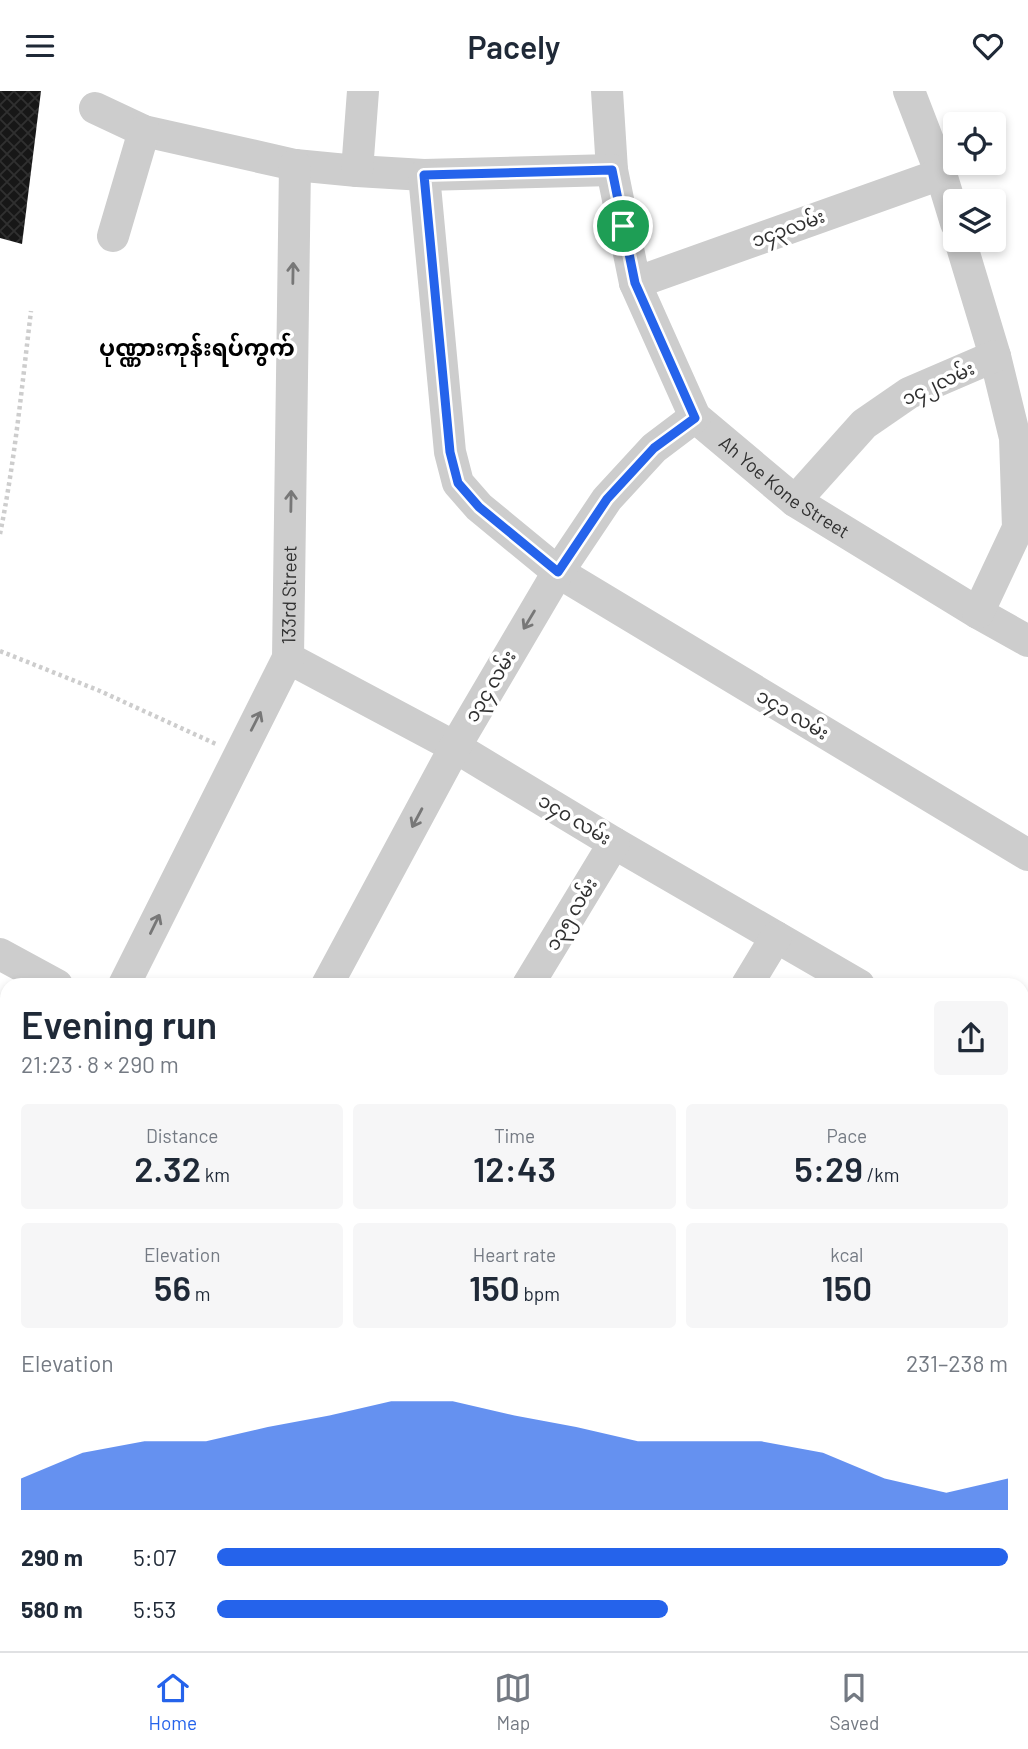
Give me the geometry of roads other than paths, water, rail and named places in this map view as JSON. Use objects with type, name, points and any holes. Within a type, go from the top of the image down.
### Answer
[{"type":"street","points":[[357,171],[363,91]]},
{"type":"street","name":"Ah Yoe Kone Street","points":[[607,91],[612,170],[635,283],[695,418],[795,501],[1028,641]]},
{"type":"street","points":[[909,91],[946,189]]},
{"type":"street","points":[[95,108],[144,131],[295,165],[424,175],[612,170]]},
{"type":"street","points":[[113,236],[144,131]]},
{"type":"street","name":"133rd Street","points":[[128,978],[288,658],[295,165]]},
{"type":"street","name":"၁၄၃လမ်း","points":[[635,283],[942,174]]},
{"type":"street","name":"၁၄၁ လမ်း","points":[[424,175],[450,452],[458,483],[479,507],[558,572],[1028,855]]},
{"type":"street","points":[[964,252],[995,356],[1015,438],[1018,529],[978,613]]},
{"type":"street","name":"၁၄၂လမ်း","points":[[795,501],[864,424],[909,393],[995,356]]},
{"type":"street","name":"၁၃၄ လမ်း","points":[[331,978],[454,747],[558,572],[607,499],[654,448],[695,418]]},
{"type":"street","name":"၁၄၀ လမ်း","points":[[288,658],[454,747],[847,978]]},
{"type":"street","name":"၁၃၅ လမ်း","points":[[532,978],[614,843]]},
{"type":"street","points":[[751,978],[776,937]]},
{"type":"street","points":[[0,954],[44,978]]},
{"type":"district","name":"ပုဏ္ဏားကုန်းရပ်ကွက်","points":[[197,348]]}]
